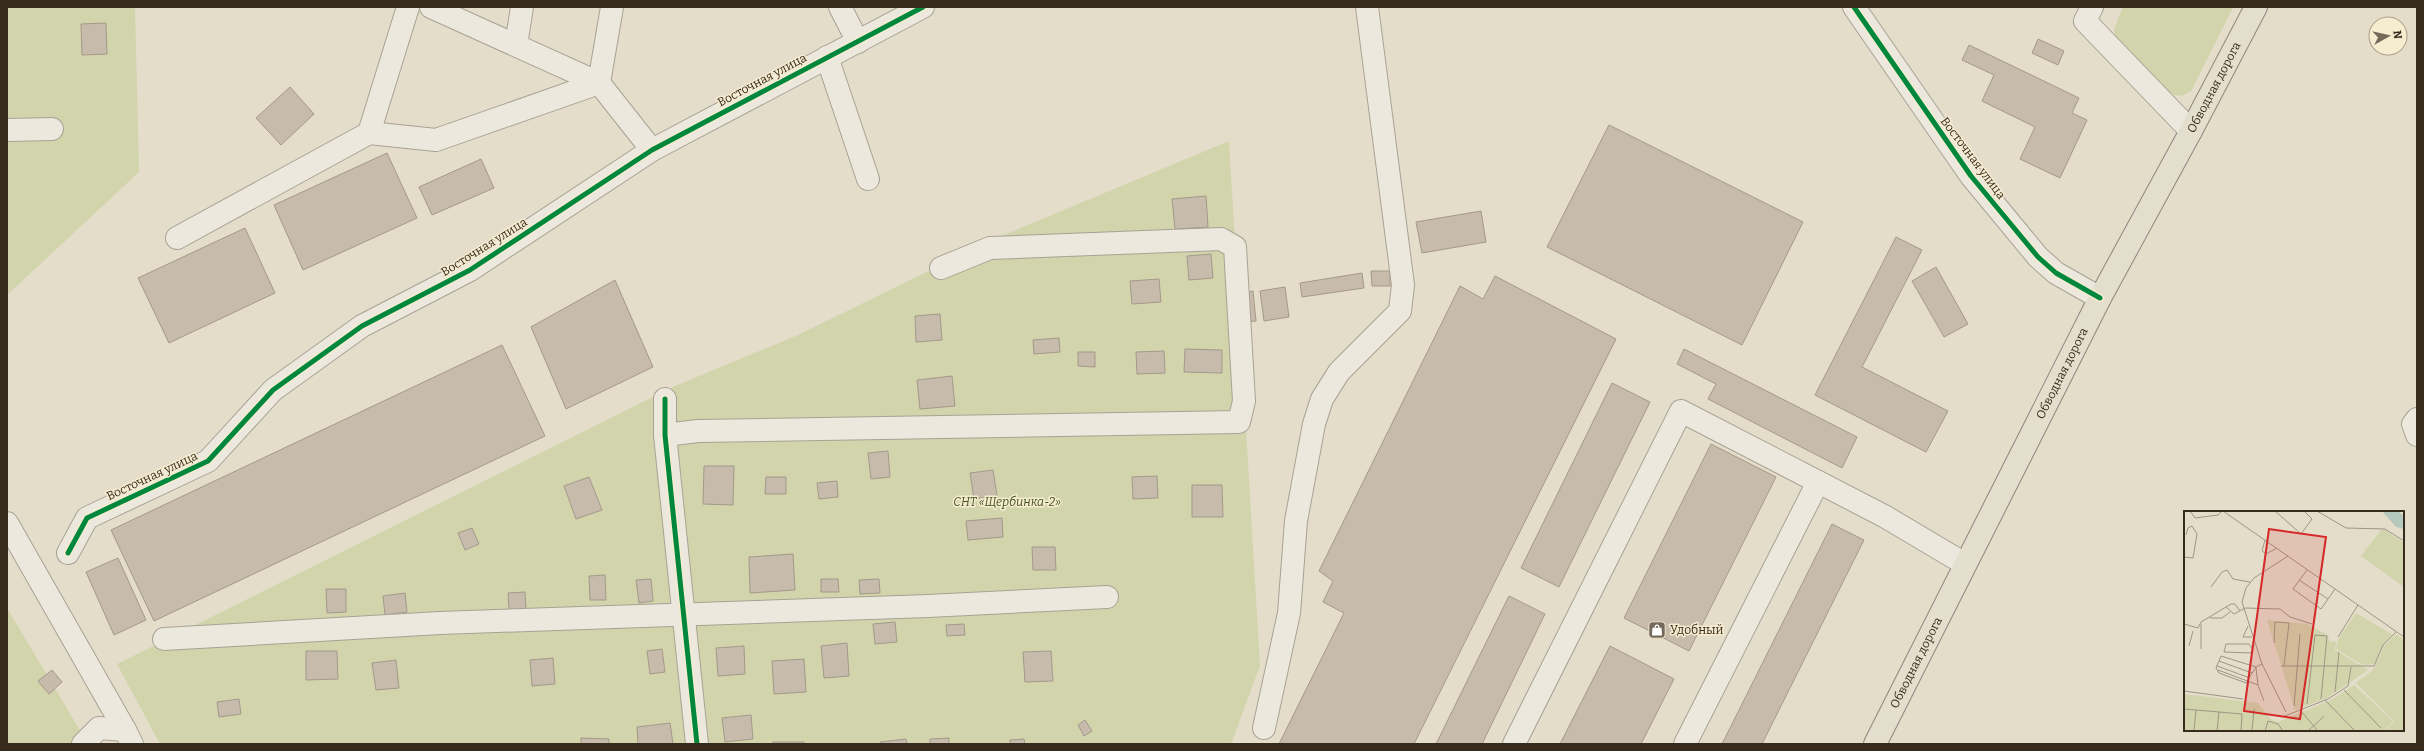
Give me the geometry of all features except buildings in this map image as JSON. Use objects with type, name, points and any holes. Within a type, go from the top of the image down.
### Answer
[{"type":"main road","name":"Обводная дорога","points":[[1875,744],[2100,298],[2191,131],[2256,7]]},
{"type":"street","points":[[369,133],[408,7]]},
{"type":"street","points":[[431,7],[452,12],[516,46],[599,83],[652,150]]},
{"type":"street","points":[[516,46],[522,7]]},
{"type":"street","points":[[599,83],[612,7]]},
{"type":"street","points":[[840,7],[858,42]]},
{"type":"street","name":"Восточная улица","points":[[68,553],[87,518],[208,461],[273,390],[362,326],[470,270],[652,150],[923,7]]},
{"type":"street","points":[[1264,728],[1289,613],[1296,520],[1314,424],[1322,399],[1339,372],[1400,311],[1402,279],[1367,7]]},
{"type":"street","name":"Восточная улица","points":[[1854,7],[1971,176],[2038,257],[2056,273],[2100,298]]},
{"type":"street","points":[[2092,7],[2085,21],[2191,131]]},
{"type":"street","points":[[827,57],[868,179]]},
{"type":"street","points":[[177,238],[369,133],[436,140],[599,83]]},
{"type":"street","points":[[7,130],[52,129]]},
{"type":"street","points":[[665,435],[698,430],[1239,422],[1244,401],[1235,247],[1221,239],[990,248],[941,268]]},
{"type":"street","points":[[665,399],[665,435],[697,744]]},
{"type":"street","points":[[1514,744],[1681,411],[1884,516],[1965,564]]},
{"type":"street","points":[[2417,419],[2413,424],[2417,435]]},
{"type":"street","points":[[1685,744],[1818,482]]},
{"type":"street","points":[[7,523],[128,737]]},
{"type":"street","points":[[164,639],[440,623],[928,606],[1107,597]]},
{"type":"street","points":[[83,744],[99,728],[128,737]]},
{"type":"green space","points":[[7,7],[135,7],[139,172],[7,295]]},
{"type":"green space","points":[[2123,7],[2233,7],[2191,91],[2184,95],[2178,96],[2165,90],[2116,39],[2114,29]]},
{"type":"green space","name":"СНТ «Щербинка-2»","points":[[1229,141],[1260,666],[1231,744],[160,744],[117,664],[675,386],[798,335],[990,241]]},
{"type":"green space","points":[[7,608],[88,744],[7,744]]},
{"type":"cycle path","points":[[68,553],[87,518],[208,461],[273,390],[362,326],[470,270],[652,150],[923,7]]},
{"type":"cycle path","points":[[1854,7],[1971,176],[2038,257],[2056,273],[2100,298]]},
{"type":"cycle path","points":[[665,399],[665,435],[697,744]]},
{"type":"place","name":"Удобный","points":[[1657,630]]}]
